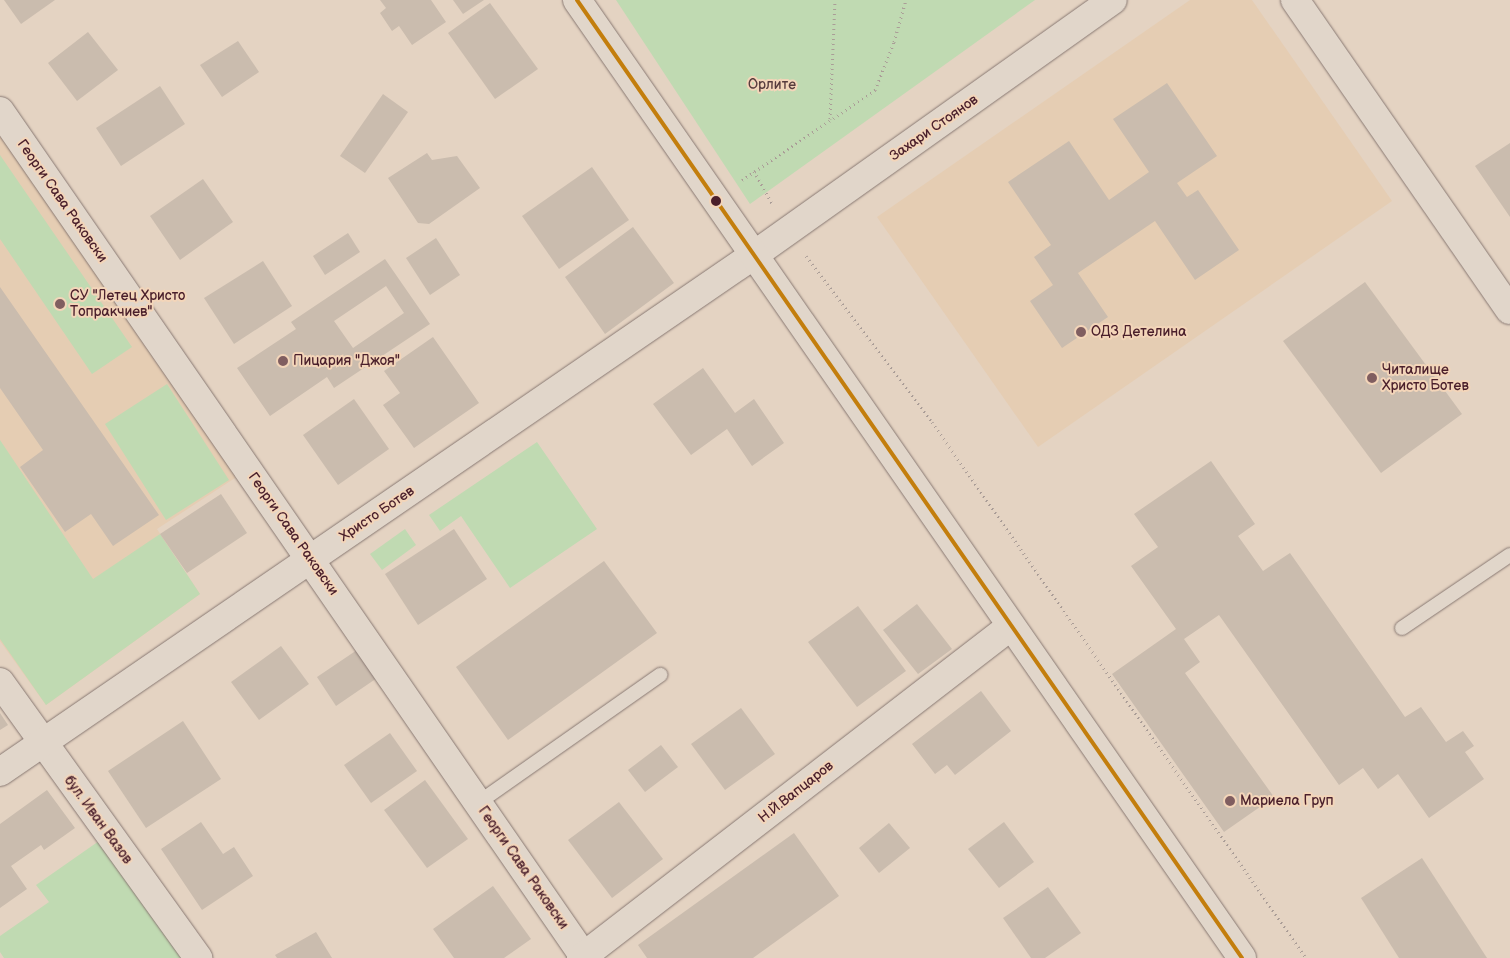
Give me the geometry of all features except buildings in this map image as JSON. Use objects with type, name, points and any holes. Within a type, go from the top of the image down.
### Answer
[{"type":"street","points":[[576,0],[1242,958]]},
{"type":"street","name":"Захари Стоянов","points":[[754,256],[1113,0]]},
{"type":"street","points":[[1295,0],[1510,310]]},
{"type":"street","name":"Георги Сава Раковски","points":[[0,111],[583,957]]},
{"type":"street","name":"Христо Ботев","points":[[0,772],[754,256]]},
{"type":"street","name":"Н.Й.Вапцаров","points":[[583,957],[1011,626]]},
{"type":"street","name":"бул. Иван Вазов","points":[[0,682],[198,958]]},
{"type":"lane","points":[[1402,628],[1510,555]]},
{"type":"lane","points":[[478,803],[660,675]]},
{"type":"path","points":[[830,120],[835,0]]},
{"type":"path","points":[[714,198],[875,90],[894,42],[906,0]]},
{"type":"path","points":[[754,171],[788,232],[932,422],[1306,958]]},
{"type":"shaded area","name":"ОДЗ Детелина","points":[[1190,0],[1252,0],[1392,201],[1038,447],[877,217]]},
{"type":"shaded area","name":"СУ \"Летец Христо Топракчиев\"","points":[[0,131],[238,476],[157,529],[200,594],[46,705],[0,641]]},
{"type":"green space","name":"Орлите","points":[[616,0],[1035,0],[750,204]]},
{"type":"green space","points":[[0,155],[132,347],[92,374],[0,239]]},
{"type":"green space","points":[[167,384],[229,480],[166,520],[105,424]]},
{"type":"green space","points":[[0,440],[93,579],[160,534],[200,594],[46,705],[0,639]]},
{"type":"green space","points":[[537,442],[597,529],[510,588],[461,516],[440,531],[429,515]]},
{"type":"green space","points":[[405,529],[416,545],[382,570],[370,554]]},
{"type":"green space","points":[[99,841],[182,958],[4,958],[0,952],[0,936],[49,902],[36,885]]},
{"type":"transit line","points":[[577,0],[1242,958]]},
{"type":"place","name":"СУ \"Летец Христо Топракчиев\"","points":[[60,304]]},
{"type":"place","name":"ОДЗ Детелина","points":[[1081,332]]},
{"type":"place","name":"Пицария \"Джоя\"","points":[[283,361]]},
{"type":"place","name":"Читалище Христо Ботев","points":[[1372,378]]},
{"type":"place","name":"Мариела Груп","points":[[1230,801]]}]
